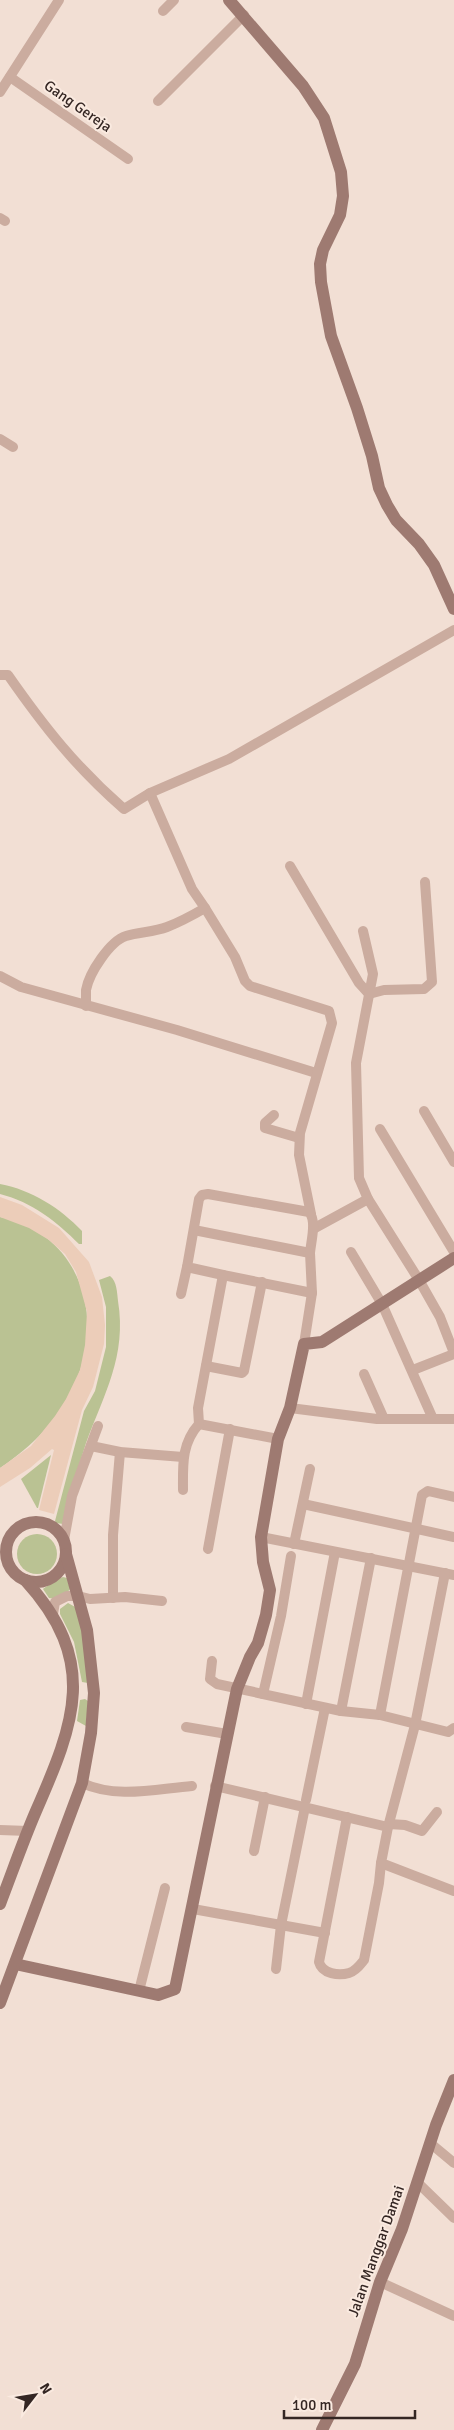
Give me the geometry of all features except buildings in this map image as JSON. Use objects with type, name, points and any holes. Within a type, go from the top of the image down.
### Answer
[{"type":"street","points":[[0,92],[59,0]]},
{"type":"street","points":[[164,11],[174,0]]},
{"type":"street","points":[[229,0],[244,15],[258,36],[303,86],[324,118],[340,172],[343,196],[340,215],[323,250],[320,264],[321,282],[331,336],[357,408],[372,456],[379,488],[396,520],[419,544],[434,565],[454,608]]},
{"type":"street","points":[[158,101],[244,15]]},
{"type":"street","name":"Gang Gereja","points":[[10,77],[128,159]]},
{"type":"street","points":[[0,439],[13,447]]},
{"type":"street","points":[[0,675],[8,675],[50,734],[90,780],[124,809],[150,793],[230,759],[454,630]]},
{"type":"street","points":[[15,1964],[158,1996],[175,1989],[193,1908],[215,1786],[237,1689],[250,1657],[258,1644],[270,1590],[263,1562],[261,1537],[278,1439],[313,1343],[310,1254],[311,1214],[299,1155],[299,1138],[316,1073],[332,1023],[329,1011],[250,986],[245,981],[235,957],[192,889],[150,793]]},
{"type":"street","points":[[290,866],[359,983],[369,994]]},
{"type":"street","points":[[369,994],[384,990],[424,989],[432,982],[425,882]]},
{"type":"street","points":[[86,1006],[86,990],[89,981],[101,959],[115,941],[126,936],[168,927],[205,908]]},
{"type":"street","points":[[363,931],[373,974],[356,1063],[359,1178],[368,1199],[419,1280],[440,1318],[454,1353],[413,1370]]},
{"type":"street","points":[[0,976],[21,987],[177,1030],[316,1073]]},
{"type":"street","points":[[424,1110],[454,1162]]},
{"type":"street","points":[[274,1115],[265,1123],[265,1128],[299,1138]]},
{"type":"street","points":[[380,1129],[454,1252]]},
{"type":"street","points":[[181,1294],[199,1199],[202,1196],[208,1194],[309,1212],[311,1214]]},
{"type":"street","points":[[312,1229],[368,1199]]},
{"type":"street","points":[[194,1230],[310,1254]]},
{"type":"street","points":[[351,1252],[382,1304],[413,1370],[432,1419]]},
{"type":"street","points":[[313,1343],[382,1304],[454,1258]]},
{"type":"street","points":[[187,1268],[312,1293]]},
{"type":"street","points":[[183,1490],[183,1457],[191,1433],[199,1424],[198,1408],[223,1275]]},
{"type":"street","points":[[206,1366],[239,1373],[244,1371],[262,1282]]},
{"type":"street","points":[[364,1374],[384,1419]]},
{"type":"street","points":[[290,1408],[325,1414],[384,1419],[454,1419]]},
{"type":"street","points":[[199,1424],[278,1439]]},
{"type":"street","points":[[0,2003],[82,1783],[91,1728],[94,1693],[87,1630],[66,1554],[64,1540],[72,1496],[98,1426]]},
{"type":"street","points":[[208,1550],[230,1429]]},
{"type":"street","points":[[91,1446],[120,1452],[183,1457]]},
{"type":"street","points":[[114,1598],[113,1535],[120,1452]]},
{"type":"street","points":[[294,1544],[310,1469]]},
{"type":"street","points":[[380,1715],[422,1495],[425,1492],[454,1497]]},
{"type":"street","points":[[303,1504],[454,1536]]},
{"type":"street","points":[[0,1904],[28,1831],[54,1772],[68,1724],[73,1691],[72,1673],[65,1639],[53,1614],[25,1580],[5,1567],[7,1541],[18,1527],[26,1523],[43,1522],[52,1526],[64,1540]]},
{"type":"street","points":[[261,1537],[450,1574],[390,1822],[364,1960],[356,1969],[348,1973],[325,1972],[320,1968],[319,1962],[347,1817]]},
{"type":"street","points":[[306,1704],[335,1552]]},
{"type":"street","points":[[25,1580],[35,1582],[46,1581],[56,1575],[63,1566],[66,1554]]},
{"type":"street","points":[[263,1694],[281,1616],[291,1556]]},
{"type":"street","points":[[341,1711],[371,1558]]},
{"type":"street","points":[[53,1614],[55,1602],[67,1596],[90,1599],[114,1598],[162,1601]]},
{"type":"street","points":[[212,1661],[211,1681],[216,1684],[325,1708],[380,1715],[448,1732],[454,1728]]},
{"type":"street","points":[[73,1691],[94,1693]]},
{"type":"street","points":[[276,1969],[281,1925],[325,1708]]},
{"type":"street","points":[[68,1724],[91,1728]]},
{"type":"street","points":[[186,1727],[227,1734]]},
{"type":"street","points":[[82,1783],[98,1790],[121,1793],[192,1786]]},
{"type":"street","points":[[215,1786],[306,1804],[347,1817],[390,1822],[422,1831],[437,1812]]},
{"type":"street","points":[[254,1851],[265,1797]]},
{"type":"street","points":[[0,1830],[28,1831]]},
{"type":"street","points":[[381,1864],[454,1890]]},
{"type":"street","points":[[140,1991],[165,1888]]},
{"type":"street","points":[[193,1908],[326,1933]]},
{"type":"street","name":"Jalan Manggar Damai","points":[[322,2430],[355,2364],[380,2282],[453,2084]]},
{"type":"street","points":[[430,2143],[454,2163]]},
{"type":"street","points":[[418,2183],[454,2218]]},
{"type":"street","points":[[380,2282],[454,2316]]},
{"type":"green space","points":[[0,1184],[34,1195],[55,1208],[82,1231],[82,1244],[79,1244],[43,1214],[23,1202],[0,1194]]},
{"type":"green space","points":[[0,1217],[27,1226],[49,1240],[66,1258],[78,1280],[85,1304],[87,1330],[84,1357],[68,1397],[44,1431],[24,1450],[0,1468]]},
{"type":"green space","points":[[110,1276],[116,1287],[120,1321],[117,1357],[86,1443],[63,1524],[56,1523],[84,1411],[95,1391],[106,1347],[106,1307],[99,1280]]},
{"type":"green space","points":[[51,1455],[38,1508],[37,1508],[21,1479]]},
{"type":"green space","points":[[33,1534],[41,1534],[48,1537],[54,1543],[57,1554],[54,1565],[48,1571],[41,1574],[33,1574],[26,1571],[20,1565],[17,1558],[17,1550],[20,1543],[26,1537]]},
{"type":"green space","points":[[63,1577],[67,1578],[70,1589],[66,1594],[49,1598],[43,1589]]},
{"type":"green space","points":[[68,1603],[77,1608],[84,1638],[88,1683],[82,1682],[74,1642],[60,1614],[60,1609]]},
{"type":"green space","points":[[85,1699],[88,1701],[86,1726],[77,1721],[80,1700]]},
{"type":"shaded area","points":[[0,1197],[22,1205],[59,1228],[89,1262],[102,1297],[105,1325],[104,1344],[93,1387],[82,1410],[54,1514],[39,1510],[54,1450],[52,1449],[30,1468],[0,1487],[0,1468],[31,1446],[66,1399],[80,1370],[85,1345],[87,1312],[76,1272],[65,1254],[49,1240],[29,1228],[0,1217]]}]
